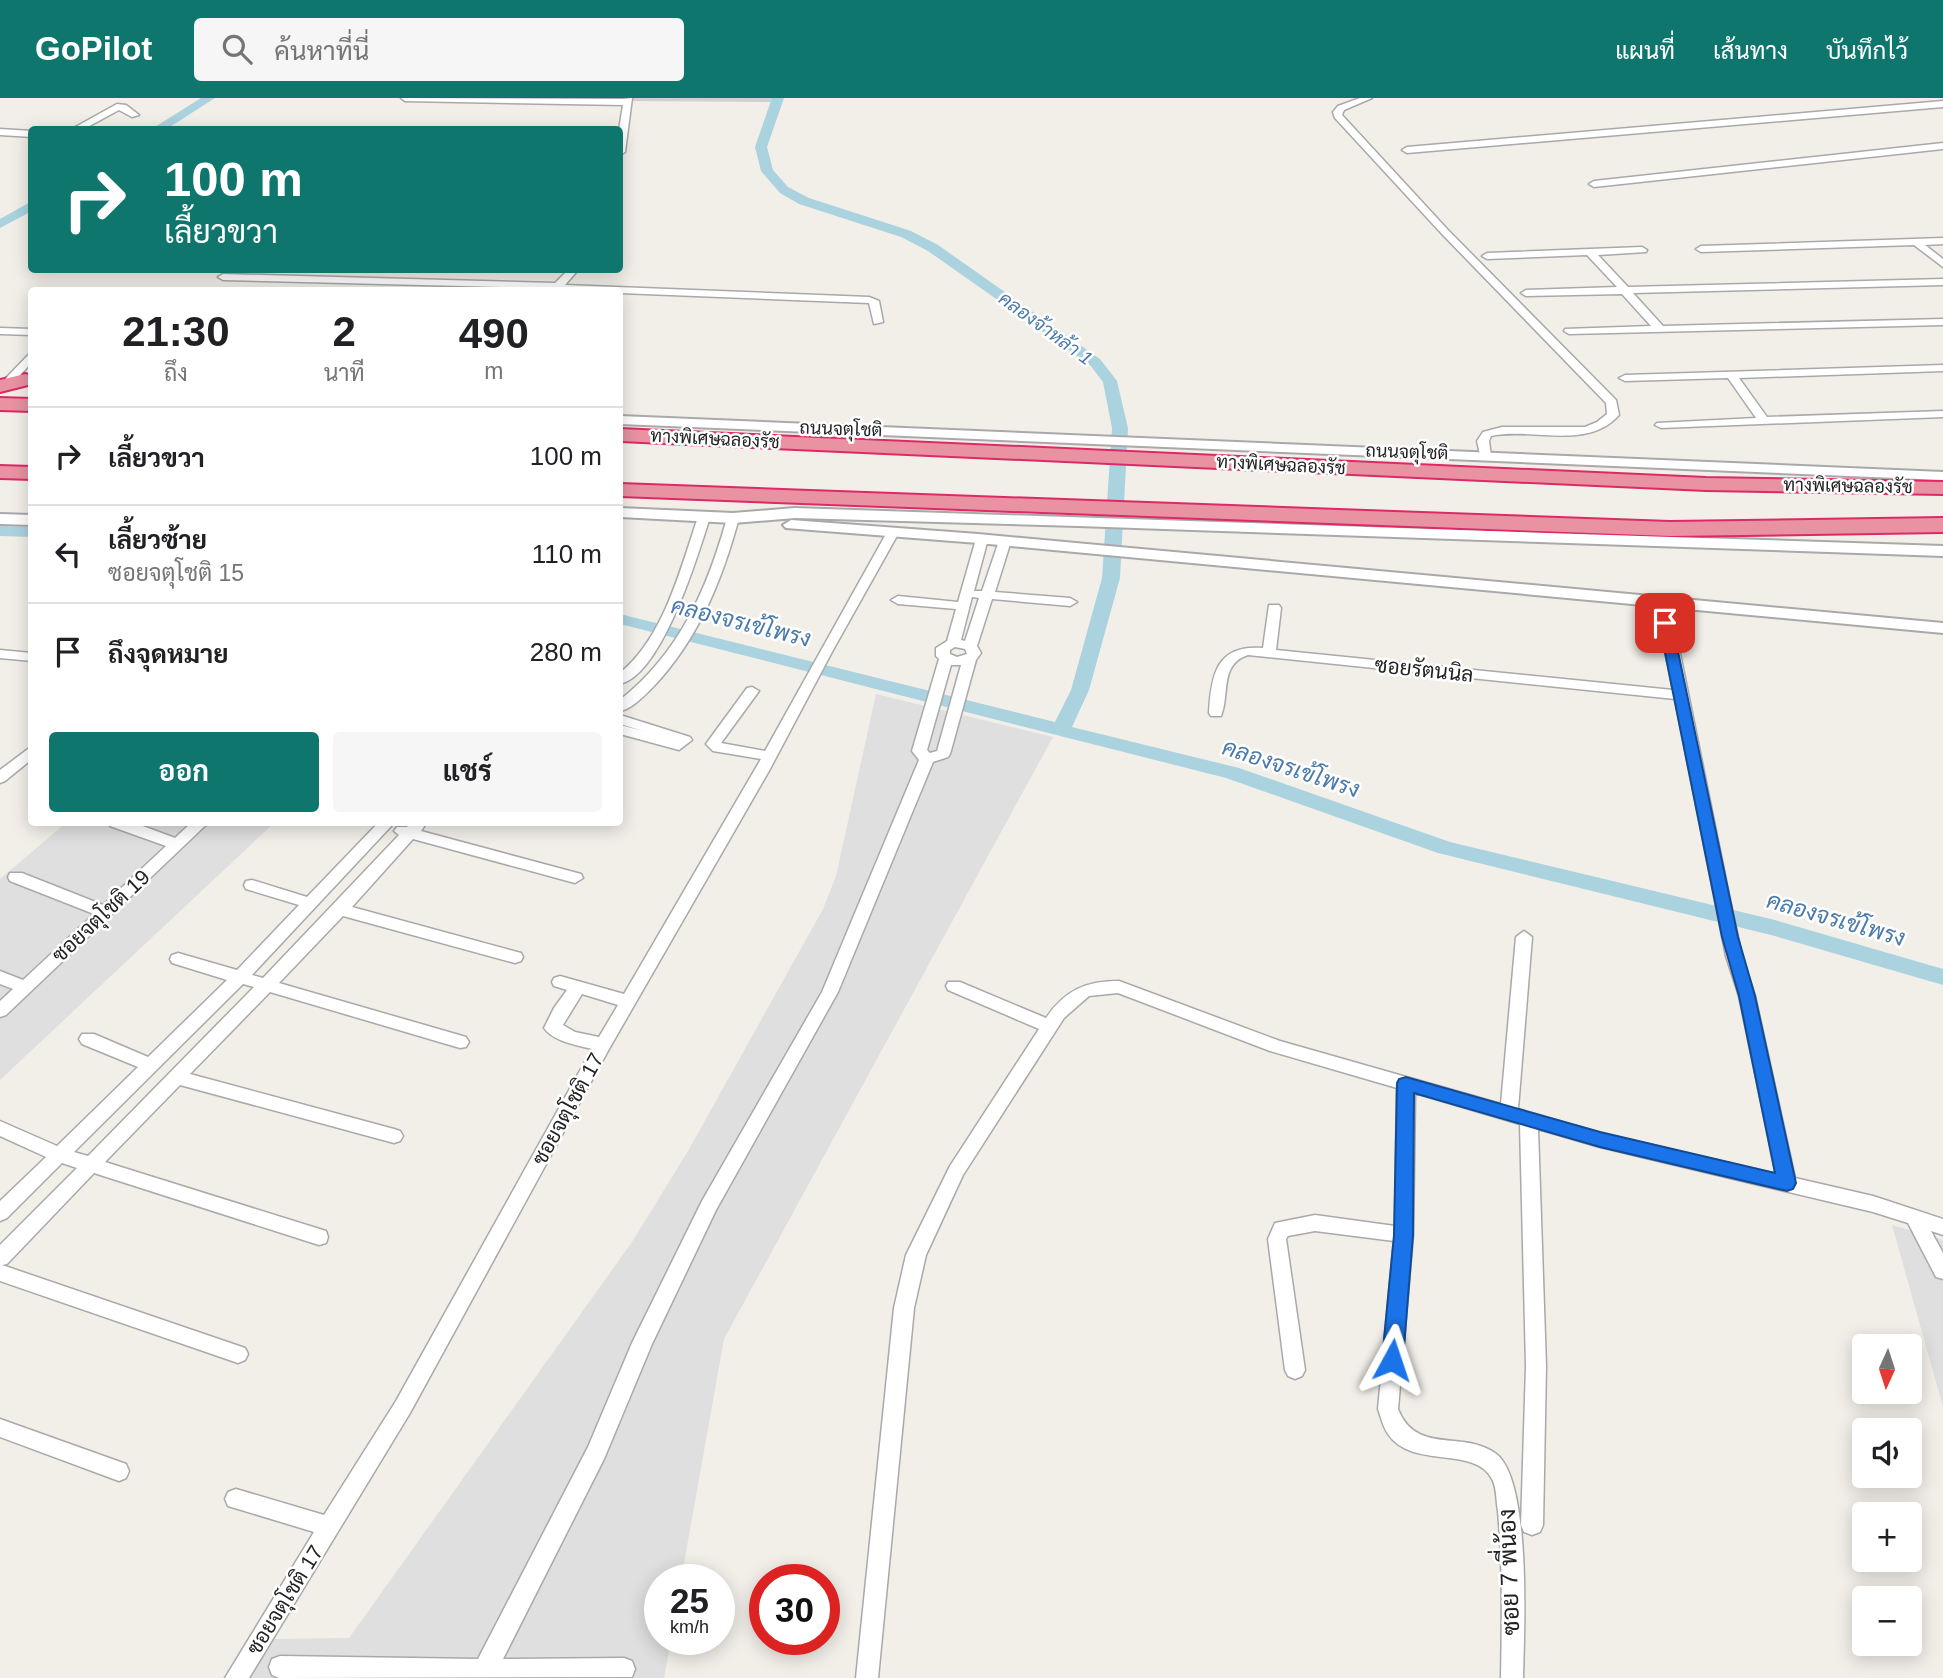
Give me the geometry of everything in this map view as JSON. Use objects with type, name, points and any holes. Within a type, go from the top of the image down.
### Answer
[{"type":"highway","points":[[0,404],[28,405]]},
{"type":"highway","name":"ทางพิเศษฉลองรัช","points":[[623,435],[1706,484],[1943,488]]},
{"type":"highway","points":[[0,472],[28,473]]},
{"type":"highway","name":"ทางพิเศษฉลองรัช","points":[[623,490],[1152,516],[1313,516],[1670,529],[1943,525]]},
{"type":"street","points":[[405,98],[627,100],[623,130]]},
{"type":"street","points":[[1368,98],[1341,108],[1337,112],[1338,116],[1445,232],[1612,402],[1613,415],[1608,421],[1586,430],[1566,432],[1510,429],[1488,434],[1483,441],[1485,456]]},
{"type":"street","points":[[1407,150],[1943,104]]},
{"type":"street","points":[[82,126],[115,108],[123,107],[135,115]]},
{"type":"street","points":[[0,132],[28,134]]},
{"type":"street","points":[[1594,184],[1943,146]]},
{"type":"street","points":[[1701,249],[1943,241]]},
{"type":"street","points":[[1916,242],[1943,264]]},
{"type":"street","points":[[1487,256],[1642,250]]},
{"type":"street","points":[[1590,252],[1660,329]]},
{"type":"street","points":[[558,287],[570,273]]},
{"type":"street","points":[[223,277],[527,287]]},
{"type":"street","points":[[1526,293],[1943,282]]},
{"type":"street","points":[[623,291],[869,300],[874,301],[878,322]]},
{"type":"street","points":[[1569,331],[1943,322]]},
{"type":"street","points":[[0,331],[28,332]]},
{"type":"street","points":[[13,381],[28,360]]},
{"type":"street","points":[[1625,378],[1943,368]]},
{"type":"street","points":[[1731,374],[1764,421]]},
{"type":"street","points":[[1661,425],[1943,414]]},
{"type":"street","name":"ถนนจตุโชติ","points":[[623,420],[1943,476]]},
{"type":"street","points":[[623,513],[737,518],[892,534],[982,538],[1663,604],[1943,628]]},
{"type":"street","points":[[737,518],[795,513],[1078,514],[1100,522],[1152,516],[1943,551]]},
{"type":"street","points":[[1068,546],[1078,514]]},
{"type":"street","points":[[623,677],[654,641],[685,577],[704,517]]},
{"type":"street","points":[[623,705],[640,693],[680,647],[698,613],[737,518]]},
{"type":"street","points":[[0,519],[28,520]]},
{"type":"street","name":"ซอยจตุโชติ 17","points":[[236,1678],[403,1407],[603,1045],[770,756],[807,684],[892,534]]},
{"type":"street","points":[[928,759],[919,751],[944,664],[943,648],[953,643],[982,538]]},
{"type":"street","points":[[483,1674],[597,1452],[642,1343],[690,1243],[830,992],[928,759],[943,754],[968,659],[1005,541]]},
{"type":"street","points":[[898,600],[965,600],[987,595],[1070,602]]},
{"type":"street","points":[[1663,604],[1722,900],[1734,956],[1747,996],[1787,1183]]},
{"type":"street","points":[[1269,654],[1274,608]]},
{"type":"street","points":[[953,643],[968,659]]},
{"type":"street","name":"ซอยรัตนนิล","points":[[1216,713],[1220,675],[1233,655],[1248,652],[1679,695]]},
{"type":"street","points":[[0,654],[28,657]]},
{"type":"street","points":[[944,664],[968,659]]},
{"type":"street","points":[[752,691],[713,744],[718,748],[770,756]]},
{"type":"street","points":[[623,720],[685,740],[679,745],[623,731]]},
{"type":"street","points":[[0,778],[28,754]]},
{"type":"street","points":[[126,826],[178,845]]},
{"type":"street","name":"ซอยจตุโชติ 19","points":[[0,1011],[198,826]]},
{"type":"street","points":[[0,1213],[239,978],[381,826]]},
{"type":"street","points":[[0,1258],[340,910],[416,828],[575,878]]},
{"type":"street","points":[[16,877],[105,912]]},
{"type":"street","points":[[252,885],[310,903]]},
{"type":"street","points":[[340,910],[515,957]]},
{"type":"street","points":[[1509,1113],[1524,937]]},
{"type":"street","points":[[178,959],[460,1042]]},
{"type":"street","points":[[0,977],[25,987]]},
{"type":"street","points":[[560,982],[630,1002]]},
{"type":"street","points":[[954,986],[1050,1027]]},
{"type":"street","points":[[578,987],[560,1012],[554,1028],[570,1037],[603,1045]]},
{"type":"street","points":[[867,1678],[904,1307],[916,1255],[956,1171],[1058,1014],[1084,990],[1119,987],[1276,1045],[1529,1119],[1653,1153],[1874,1204],[1943,1227]]},
{"type":"street","points":[[88,1039],[151,1065]]},
{"type":"street","points":[[176,1077],[394,1136]]},
{"type":"street","name":"ซอย 7 พี่น้อง","points":[[1406,1083],[1404,1235],[1388,1409],[1391,1427],[1404,1439],[1483,1456],[1499,1469],[1505,1485],[1514,1571],[1511,1678]]},
{"type":"street","points":[[1529,1119],[1536,1366],[1532,1525]]},
{"type":"street","points":[[0,1128],[92,1166],[319,1237]]},
{"type":"street","points":[[1914,1217],[1943,1271]]},
{"type":"street","points":[[1295,1370],[1277,1239],[1282,1229],[1315,1223],[1404,1235]]},
{"type":"street","points":[[0,1273],[238,1354]]},
{"type":"street","points":[[0,1428],[119,1471]]},
{"type":"street","points":[[236,1499],[330,1527]]},
{"type":"street","points":[[280,1667],[483,1674],[624,1669]]},
{"type":"shaded area","points":[[633,98],[772,98],[771,102],[633,101]]},
{"type":"shaded area","points":[[876,694],[1053,737],[724,1339],[684,1564],[644,1564],[644,1655],[668,1655],[664,1678],[250,1678],[273,1639],[349,1638],[632,1242],[688,1151],[823,909],[836,876]]},
{"type":"shaded area","points":[[62,826],[271,826],[0,1080],[0,879]]},
{"type":"shaded area","points":[[1892,1225],[1943,1240],[1943,1407]]},
{"type":"waterway","points":[[163,126],[209,98]]},
{"type":"waterway","name":"คลองจ้าหล้า 1","points":[[778,98],[761,147],[767,171],[784,190],[804,201],[906,234],[933,248],[1095,362],[1110,381],[1120,428],[1111,578],[1080,690],[1061,730]]},
{"type":"waterway","points":[[0,224],[28,207]]},
{"type":"waterway","name":"คลองจรเข้โพรง","points":[[0,531],[28,532]]},
{"type":"waterway","name":"คลองจรเข้โพรง","points":[[623,620],[1061,730]]},
{"type":"waterway","name":"คลองจรเข้โพรง","points":[[1061,730],[1232,773],[1445,848],[1775,928],[1943,977]]},
{"type":"route","points":[[1392,1360],[1404,1235],[1406,1083],[1600,1140],[1787,1183],[1747,996],[1734,956],[1665,623]]}]
